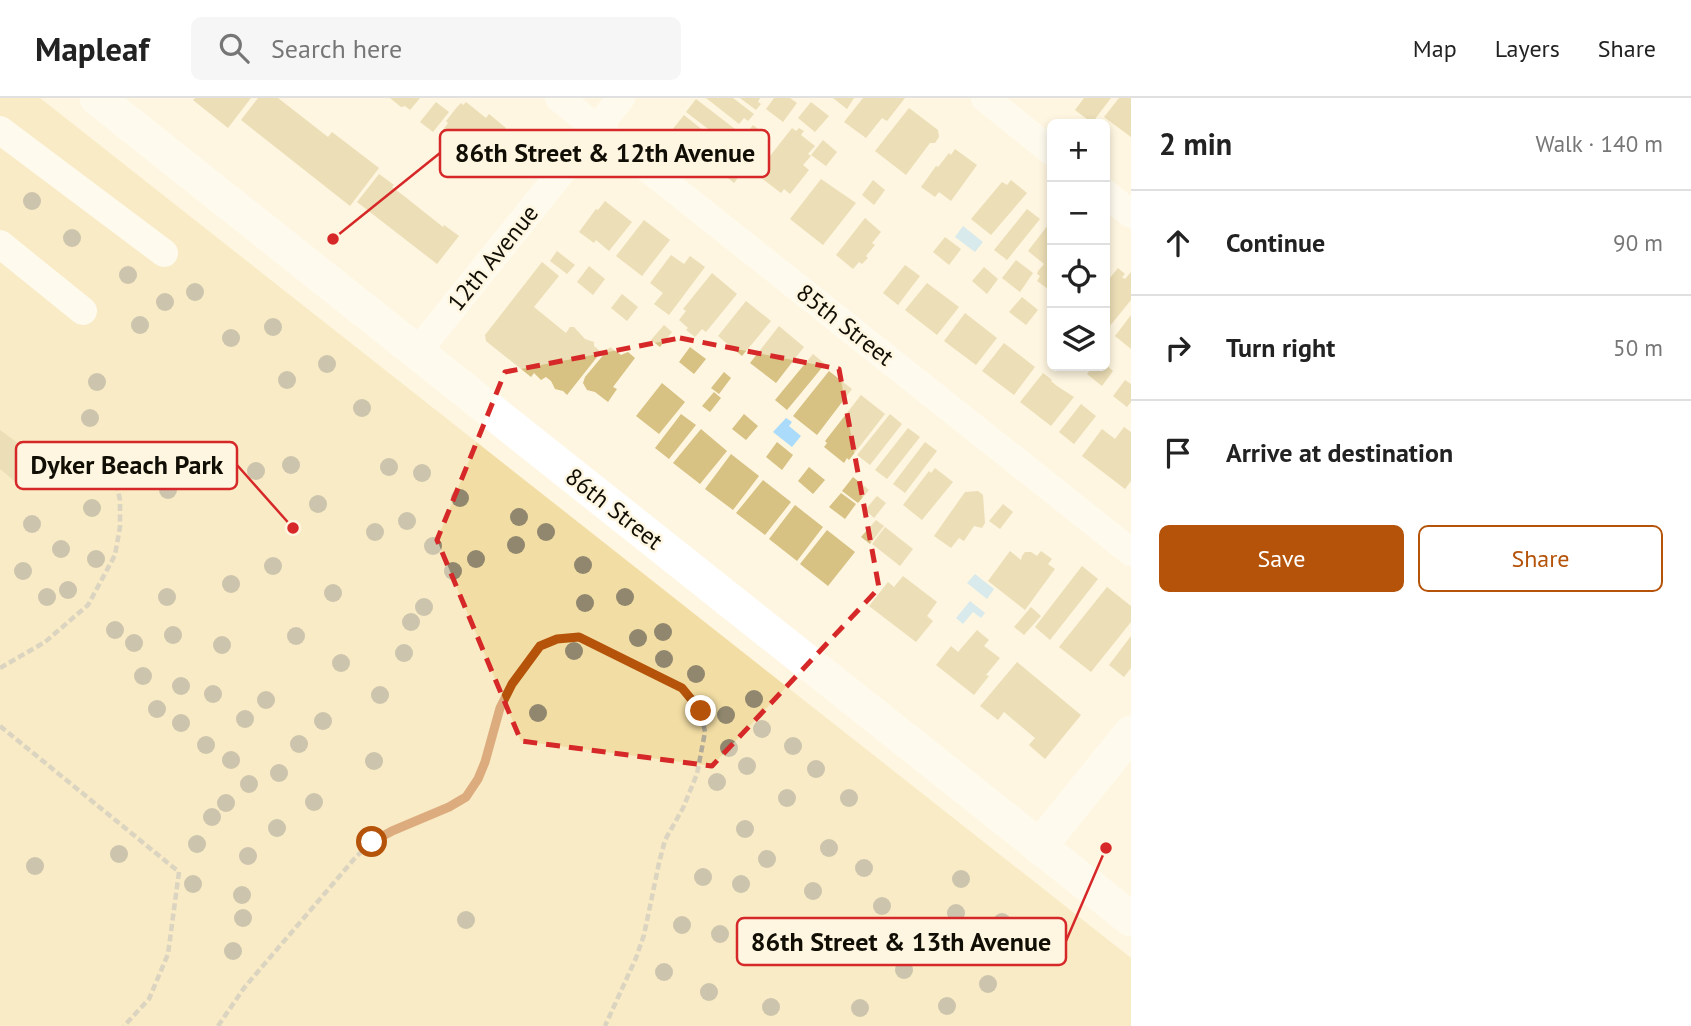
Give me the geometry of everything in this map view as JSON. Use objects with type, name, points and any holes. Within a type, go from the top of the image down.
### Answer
[{"type":"main road","name":"86th Street","points":[[97,98],[1131,919]]},
{"type":"main road","points":[[1039,847],[1131,733]]},
{"type":"street","name":"85th Street","points":[[559,98],[1131,552]]},
{"type":"street","name":"12th Avenue","points":[[417,352],[621,98]]},
{"type":"street","points":[[985,98],[1047,148]]},
{"type":"street","points":[[0,130],[164,253]]},
{"type":"street","points":[[1110,197],[1131,214]]},
{"type":"street","points":[[0,244],[83,311]]},
{"type":"path","points":[[0,668],[45,642],[88,606],[114,555],[120,527],[120,500],[111,460]]},
{"type":"path","points":[[218,1026],[244,988],[363,850],[392,831],[466,797],[485,762],[500,708],[512,684],[540,646],[557,639],[579,637],[682,688],[701,711],[705,732],[697,774],[683,808],[665,840],[640,946],[605,1026]]},
{"type":"path","points":[[0,726],[179,872],[168,954],[149,999],[124,1026]]},
{"type":"highlighted area","points":[[680,338],[839,369],[879,588],[712,766],[521,741],[437,540],[505,372]]},
{"type":"shaded area","points":[[0,98],[40,98],[1131,958],[1131,1026],[0,1026]]},
{"type":"water","points":[[963,226],[983,242],[975,252],[955,237]]},
{"type":"water","points":[[786,418],[792,422],[789,426],[801,436],[792,447],[773,432]]},
{"type":"water","points":[[975,574],[994,589],[987,599],[967,583]]},
{"type":"water","points":[[970,601],[985,613],[981,618],[973,612],[963,624],[956,618]]},
{"type":"building","points":[[251,98],[228,128],[193,100]]},
{"type":"building","points":[[258,98],[278,98],[328,137],[332,132],[379,168],[350,206],[241,120]]},
{"type":"building","points":[[390,98],[420,98],[410,110]]},
{"type":"building","points":[[706,98],[733,98],[754,114],[748,121],[744,118],[739,124]]},
{"type":"building","points":[[740,98],[760,98],[758,102],[761,104],[756,110]]},
{"type":"building","points":[[774,98],[790,98],[797,103],[783,122],[766,109]]},
{"type":"building","points":[[833,98],[854,98],[847,109]]},
{"type":"building","points":[[863,98],[905,98],[887,121],[882,118],[866,138],[844,122]]},
{"type":"building","points":[[1084,98],[1111,98],[1095,119],[1087,119],[1075,110]]},
{"type":"building","points":[[1119,98],[1131,98],[1131,137],[1110,119],[1104,117]]},
{"type":"building","points":[[696,99],[735,129],[730,135],[734,138],[729,145],[686,112]]},
{"type":"building","points":[[436,102],[449,112],[433,132],[420,122]]},
{"type":"building","points":[[466,102],[486,118],[489,114],[506,128],[475,166],[449,149],[449,144],[454,139],[443,130],[448,123],[446,121],[457,107]]},
{"type":"building","points":[[811,102],[829,116],[815,132],[798,118]]},
{"type":"building","points":[[909,108],[938,130],[939,137],[935,143],[930,143],[906,175],[875,151]]},
{"type":"building","points":[[684,115],[725,148],[708,168],[668,135]]},
{"type":"building","points":[[753,125],[770,138],[756,157],[739,144]]},
{"type":"building","points":[[792,128],[804,131],[801,135],[815,146],[803,165],[809,170],[790,194],[784,189],[781,193],[756,174]]},
{"type":"building","points":[[823,140],[837,152],[826,166],[811,155]]},
{"type":"building","points":[[955,149],[977,165],[951,201],[939,192],[935,197],[921,187],[936,166]]},
{"type":"building","points":[[731,154],[747,166],[734,183],[718,170]]},
{"type":"building","points":[[379,174],[443,227],[444,225],[459,236],[437,264],[357,202]]},
{"type":"building","points":[[821,179],[856,203],[823,245],[790,219]]},
{"type":"building","points":[[873,180],[885,190],[874,205],[862,195]]},
{"type":"building","points":[[1011,180],[1027,193],[991,235],[971,219],[1002,182],[1007,185]]},
{"type":"building","points":[[605,201],[632,222],[609,251],[596,240],[594,243],[579,232]]},
{"type":"building","points":[[1027,209],[1040,219],[1007,260],[994,250]]},
{"type":"building","points":[[865,218],[881,232],[872,243],[875,245],[866,256],[868,258],[853,269],[836,255]]},
{"type":"building","points":[[644,220],[670,240],[642,276],[616,256]]},
{"type":"building","points":[[1047,226],[1047,288],[1037,281],[1040,276],[1038,271],[1044,264],[1028,251]]},
{"type":"building","points":[[945,237],[961,249],[949,265],[933,252]]},
{"type":"building","points":[[557,251],[575,265],[567,274],[550,261]]},
{"type":"building","points":[[671,255],[684,264],[690,256],[705,267],[669,315],[654,304],[663,293],[650,283]]},
{"type":"building","points":[[1016,260],[1033,273],[1020,292],[1002,278]]},
{"type":"building","points":[[542,262],[559,276],[534,307],[566,333],[570,327],[574,327],[585,339],[594,342],[594,346],[601,352],[567,395],[555,389],[546,377],[541,380],[534,373],[531,377],[486,341],[485,335]]},
{"type":"building","points":[[905,265],[920,276],[898,305],[883,293]]},
{"type":"building","points":[[589,266],[605,279],[593,295],[577,282]]},
{"type":"building","points":[[984,267],[998,279],[987,294],[972,281]]},
{"type":"building","points":[[1118,268],[1125,274],[1122,277],[1125,279],[1131,272],[1131,300],[1110,326],[1110,308],[1110,278]]},
{"type":"building","points":[[712,273],[737,294],[706,332],[702,329],[695,337],[679,320],[686,311],[683,309]]},
{"type":"building","points":[[927,283],[959,307],[937,335],[905,310]]},
{"type":"building","points":[[622,294],[638,307],[627,321],[611,308]]},
{"type":"building","points":[[1022,297],[1038,310],[1026,325],[1009,312]]},
{"type":"building","points":[[746,301],[771,321],[742,356],[718,336]]},
{"type":"building","points":[[965,313],[997,338],[976,365],[944,341]]},
{"type":"building","points":[[1131,315],[1131,349],[1115,336]]},
{"type":"building","points":[[664,325],[672,332],[660,347],[651,340]]},
{"type":"building","points":[[779,326],[804,347],[776,383],[750,363]]},
{"type":"building","points":[[1004,343],[1035,367],[1014,395],[982,371]]},
{"type":"building","points":[[610,347],[621,355],[628,352],[635,358],[613,387],[617,389],[608,402],[595,392],[587,390],[583,383]]},
{"type":"building","points":[[690,347],[706,359],[694,374],[679,362]]},
{"type":"building","points":[[813,354],[825,364],[787,410],[775,400]]},
{"type":"building","points":[[1110,368],[1113,371],[1102,386],[1087,374],[1089,371],[1110,371]]},
{"type":"building","points":[[829,371],[852,389],[817,435],[793,416]]},
{"type":"building","points":[[724,372],[731,378],[719,394],[711,388]]},
{"type":"building","points":[[1043,373],[1074,397],[1051,426],[1020,402]]},
{"type":"building","points":[[1125,380],[1131,384],[1131,402],[1127,407],[1113,396]]},
{"type":"building","points":[[662,383],[685,402],[659,434],[636,416]]},
{"type":"building","points":[[714,392],[721,398],[710,412],[702,406]]},
{"type":"building","points":[[861,395],[885,414],[844,463],[824,447],[827,443],[825,441]]},
{"type":"building","points":[[1081,404],[1096,416],[1074,444],[1059,432]]},
{"type":"building","points":[[681,414],[696,425],[669,459],[655,448]]},
{"type":"building","points":[[744,414],[758,426],[746,440],[732,429]]},
{"type":"building","points":[[890,414],[902,424],[870,465],[857,455]]},
{"type":"building","points":[[1124,427],[1131,432],[1131,481],[1125,489],[1082,456],[1102,429],[1115,439]]},
{"type":"building","points":[[908,428],[920,437],[887,479],[875,470]]},
{"type":"building","points":[[701,429],[727,451],[700,484],[673,463]]},
{"type":"building","points":[[0,430],[23,447],[16,457],[29,467],[17,483],[0,469]]},
{"type":"building","points":[[777,442],[793,455],[782,470],[766,457]]},
{"type":"building","points":[[925,442],[937,451],[905,493],[893,484]]},
{"type":"building","points":[[731,454],[759,476],[733,510],[705,489]]},
{"type":"building","points":[[809,467],[825,480],[813,494],[798,481]]},
{"type":"building","points":[[935,468],[953,482],[922,520],[903,505],[929,471],[931,473]]},
{"type":"building","points":[[853,477],[869,490],[858,503],[842,491]]},
{"type":"building","points":[[763,480],[791,502],[765,535],[736,513]]},
{"type":"building","points":[[978,491],[983,495],[985,523],[982,528],[974,526],[964,541],[959,538],[951,548],[934,536],[965,492]]},
{"type":"building","points":[[841,493],[856,504],[845,519],[829,507]]},
{"type":"building","points":[[877,496],[886,503],[874,518],[865,510]]},
{"type":"building","points":[[1003,504],[1013,512],[1000,529],[989,521]]},
{"type":"building","points":[[795,505],[823,527],[797,561],[769,539]]},
{"type":"building","points":[[876,520],[884,526],[870,544],[861,537]]},
{"type":"building","points":[[885,527],[913,549],[900,566],[872,544]]},
{"type":"building","points":[[827,530],[855,552],[828,586],[800,564]]},
{"type":"building","points":[[1010,551],[1021,560],[1025,552],[1037,556],[1041,551],[1052,559],[1048,564],[1055,569],[1025,610],[988,581]]},
{"type":"building","points":[[1082,566],[1098,579],[1050,640],[1035,627]]},
{"type":"building","points":[[903,576],[937,602],[927,616],[933,621],[916,642],[869,606],[888,582],[894,587]]},
{"type":"building","points":[[1107,587],[1131,606],[1131,622],[1091,672],[1059,647]]},
{"type":"building","points":[[1031,607],[1041,616],[1024,635],[1014,627]]},
{"type":"building","points":[[977,630],[989,640],[984,646],[1000,658],[974,695],[936,665],[951,646],[958,652]]},
{"type":"building","points":[[1131,636],[1131,668],[1124,677],[1109,665]]},
{"type":"building","points":[[1017,662],[1081,715],[1045,759],[1029,745],[1035,738],[1004,712],[998,720],[980,706]]},
{"type":"place","name":"86th Street & 12th Avenue","points":[[333,239]]},
{"type":"place","name":"Dyker Beach Park","points":[[293,528]]},
{"type":"place","name":"86th Street & 13th Avenue","points":[[1106,848]]},
{"type":"route","points":[[372,842],[466,797],[485,762],[500,708],[512,684],[540,646],[557,639],[579,637],[682,688],[701,711]]}]
